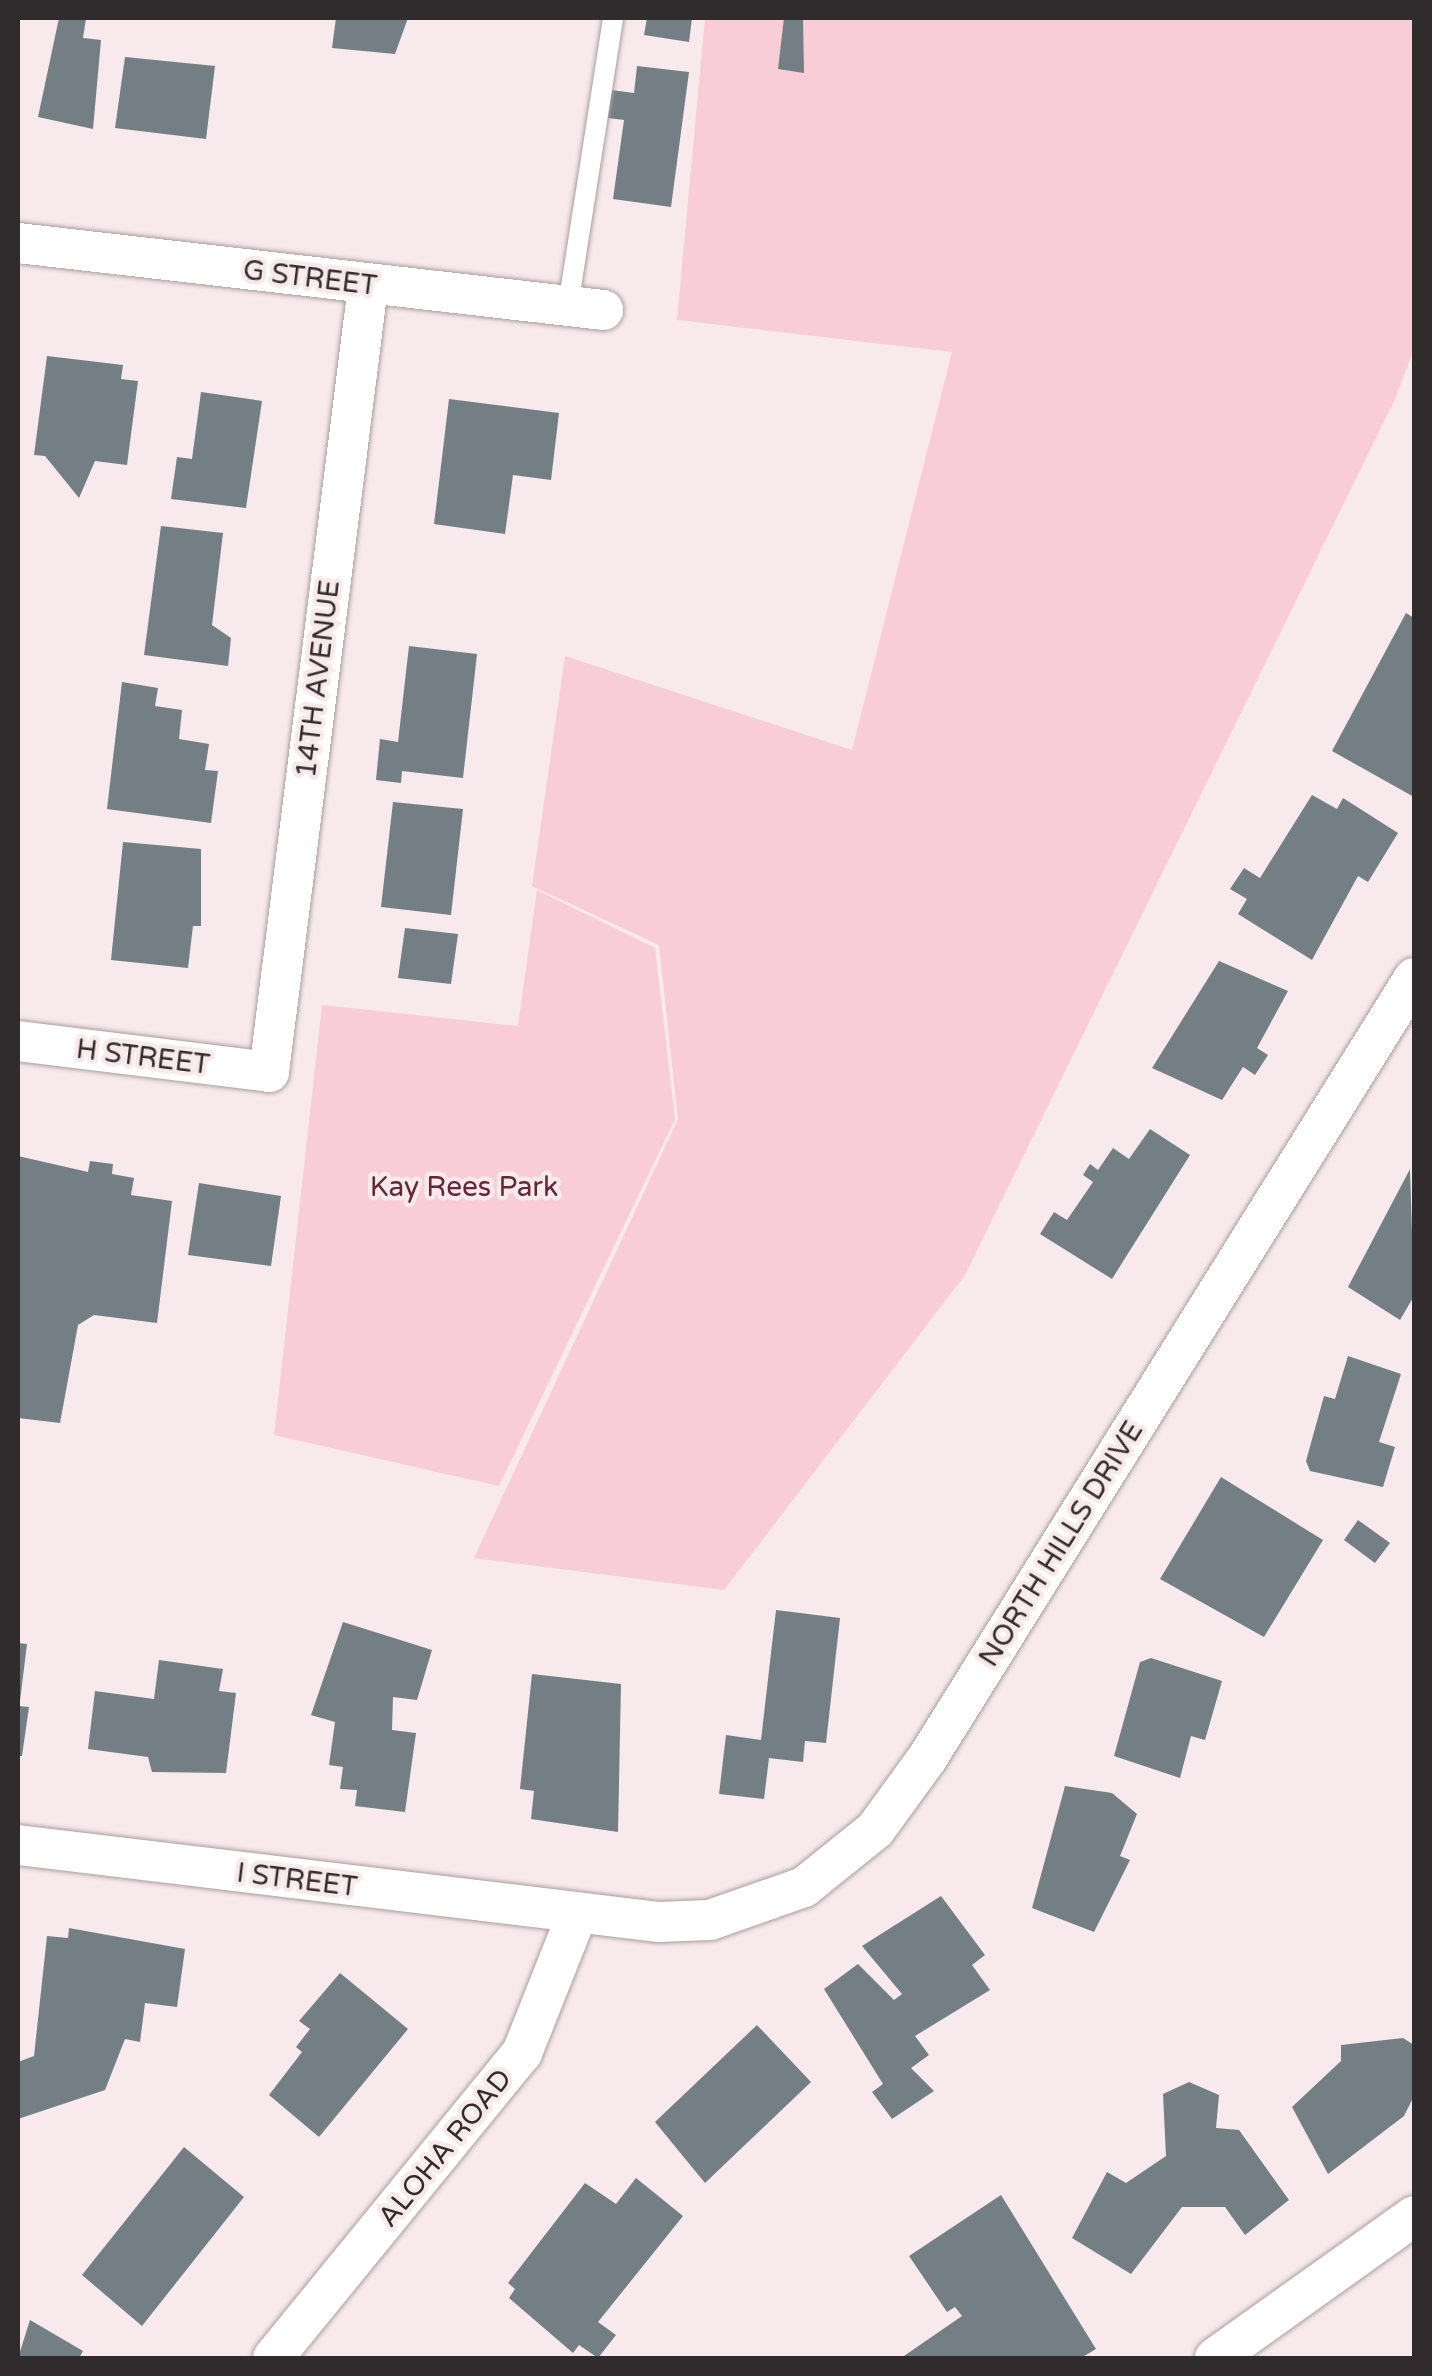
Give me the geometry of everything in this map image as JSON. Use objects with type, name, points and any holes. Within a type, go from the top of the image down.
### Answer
[{"type":"street","name":"G STREET","points":[[18,242],[368,286],[585,308]]},
{"type":"street","name":"14TH AVENUE","points":[[269,1072],[368,286]]},
{"type":"street","name":"NORTH HILLS DRIVE","points":[[577,1915],[659,1922],[760,1907],[804,1887],[874,1830],[1414,978]]},
{"type":"street","name":"H STREET","points":[[18,1042],[269,1072]]},
{"type":"street","name":"I STREET","points":[[18,1845],[577,1915]]},
{"type":"street","name":"ALOHA ROAD","points":[[274,2358],[522,2053],[577,1915]]},
{"type":"street","points":[[1215,2358],[1414,2216]]},
{"type":"lane","points":[[585,308],[613,18]]},
{"type":"green space","points":[[705,18],[1414,18],[1414,349],[1395,399],[965,1275],[724,1590],[474,1558],[678,1119],[659,945],[532,886],[565,656],[852,750],[952,352],[677,320]]},
{"type":"green space","name":"Kay Rees Park","points":[[537,890],[655,948],[675,1119],[499,1486],[274,1435],[322,1005],[518,1026]]},
{"type":"building","points":[[59,18],[86,19],[83,38],[101,40],[93,129],[38,117]]},
{"type":"building","points":[[336,18],[408,18],[395,54],[332,48]]},
{"type":"building","points":[[647,18],[692,18],[689,42],[644,35]]},
{"type":"building","points":[[784,18],[803,18],[804,73],[778,69]]},
{"type":"building","points":[[125,57],[215,66],[206,139],[115,128]]},
{"type":"building","points":[[637,66],[689,72],[671,207],[613,199],[624,120],[608,118],[611,90],[634,93]]},
{"type":"building","points":[[47,356],[123,365],[121,379],[138,381],[127,465],[95,461],[79,498],[45,456],[34,455]]},
{"type":"building","points":[[201,392],[262,401],[246,508],[171,499],[177,457],[192,459]]},
{"type":"building","points":[[449,399],[559,413],[551,480],[513,475],[505,534],[434,524]]},
{"type":"building","points":[[161,526],[223,533],[212,625],[231,638],[228,666],[144,655]]},
{"type":"building","points":[[1406,613],[1414,618],[1414,797],[1332,751]]},
{"type":"building","points":[[409,646],[477,654],[463,778],[402,771],[401,783],[376,780],[380,739],[398,742]]},
{"type":"building","points":[[122,682],[158,688],[155,706],[182,710],[179,739],[209,744],[205,770],[218,771],[211,823],[107,809]]},
{"type":"building","points":[[1312,795],[1337,809],[1343,798],[1398,833],[1368,882],[1358,876],[1312,960],[1238,914],[1247,899],[1230,889],[1244,868],[1260,878]]},
{"type":"building","points":[[393,802],[463,809],[451,915],[381,907]]},
{"type":"building","points":[[123,842],[201,849],[201,926],[193,926],[188,968],[111,960]]},
{"type":"building","points":[[405,928],[458,934],[451,984],[398,978]]},
{"type":"building","points":[[1219,961],[1288,991],[1257,1048],[1268,1055],[1255,1075],[1243,1067],[1222,1100],[1152,1068]]},
{"type":"building","points":[[1150,1129],[1190,1155],[1112,1279],[1040,1234],[1054,1212],[1067,1220],[1093,1182],[1083,1175],[1090,1164],[1098,1170],[1113,1148],[1129,1159]]},
{"type":"building","points":[[18,1156],[88,1172],[90,1161],[113,1164],[112,1174],[134,1178],[131,1195],[172,1201],[157,1323],[94,1315],[78,1325],[60,1423],[18,1418]]},
{"type":"building","points":[[1410,1169],[1414,1296],[1400,1320],[1348,1287]]},
{"type":"building","points":[[199,1183],[281,1196],[271,1266],[188,1255]]},
{"type":"building","points":[[1348,1356],[1401,1374],[1379,1442],[1395,1447],[1383,1487],[1310,1471],[1306,1461],[1324,1396],[1335,1399]]},
{"type":"building","points":[[1221,1477],[1323,1540],[1264,1637],[1160,1579]]},
{"type":"building","points":[[1358,1520],[1390,1543],[1375,1563],[1344,1540]]},
{"type":"building","points":[[776,1610],[840,1618],[826,1743],[805,1741],[803,1762],[769,1758],[764,1799],[719,1794],[726,1735],[761,1740]]},
{"type":"building","points":[[343,1622],[432,1650],[417,1700],[393,1697],[392,1730],[416,1733],[405,1812],[355,1806],[357,1790],[340,1789],[343,1767],[329,1765],[335,1722],[311,1715]]},
{"type":"building","points":[[18,1643],[27,1644],[20,1701],[18,1700]]},
{"type":"building","points":[[1151,1658],[1222,1681],[1205,1740],[1191,1736],[1180,1778],[1114,1756],[1140,1662]]},
{"type":"building","points":[[159,1660],[223,1669],[219,1691],[236,1693],[226,1773],[152,1772],[148,1757],[88,1749],[95,1691],[154,1699]]},
{"type":"building","points":[[532,1674],[621,1684],[618,1832],[531,1819],[534,1791],[520,1789]]},
{"type":"building","points":[[18,1706],[29,1707],[22,1756],[18,1756]]},
{"type":"building","points":[[1065,1786],[1112,1793],[1137,1814],[1120,1856],[1130,1860],[1094,1932],[1032,1908]]},
{"type":"building","points":[[941,1896],[985,1955],[972,1965],[990,1990],[915,2036],[929,2055],[911,2068],[934,2091],[892,2119],[872,2092],[883,2084],[824,1989],[858,1964],[894,2000],[902,1994],[862,1946]]},
{"type":"building","points":[[69,1928],[185,1949],[177,2007],[145,2003],[140,2042],[125,2039],[105,2090],[18,2119],[18,2062],[34,2056],[47,1936],[68,1938]]},
{"type":"building","points":[[340,1973],[408,2029],[319,2137],[269,2095],[302,2052],[296,2047],[310,2029],[299,2021]]},
{"type":"building","points":[[757,2025],[811,2082],[705,2183],[655,2122]]},
{"type":"building","points":[[1403,2038],[1414,2045],[1414,2096],[1404,2116],[1328,2174],[1292,2107],[1341,2061],[1341,2045]]},
{"type":"building","points":[[1189,2082],[1219,2095],[1216,2128],[1239,2130],[1289,2200],[1245,2235],[1225,2207],[1182,2207],[1131,2274],[1072,2238],[1107,2172],[1126,2183],[1166,2156],[1163,2094]]},
{"type":"building","points":[[184,2147],[244,2197],[142,2326],[82,2275]]},
{"type":"building","points":[[636,2178],[683,2216],[598,2322],[616,2335],[598,2358],[579,2345],[573,2353],[509,2298],[515,2289],[508,2283],[585,2183],[616,2204]]},
{"type":"building","points":[[1001,2195],[1096,2349],[1081,2358],[901,2358],[962,2316],[955,2307],[947,2312],[909,2256]]},
{"type":"building","points":[[30,2320],[83,2351],[79,2358],[18,2358]]}]
